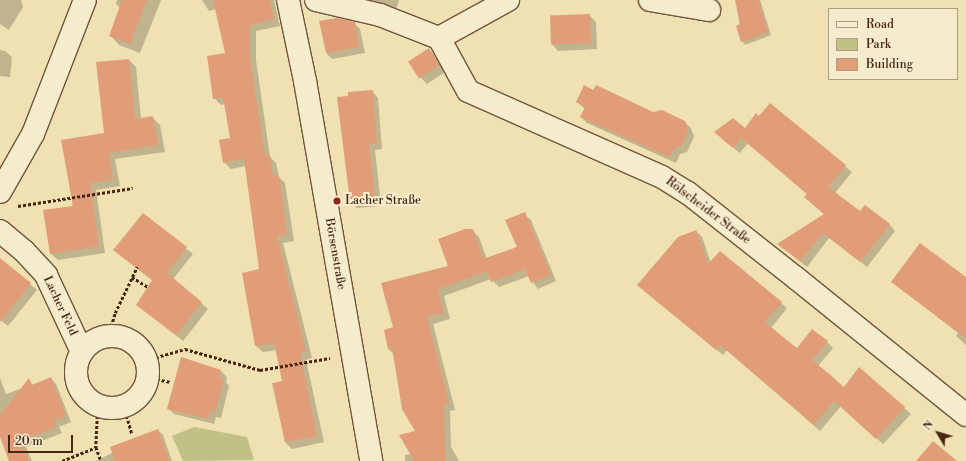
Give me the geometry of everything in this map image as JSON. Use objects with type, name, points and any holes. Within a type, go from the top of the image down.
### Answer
[{"type":"street","points":[[6,199],[85,0]]},
{"type":"street","name":"Börsenstraße","points":[[288,0],[305,81],[370,461]]},
{"type":"street","points":[[316,0],[380,15],[439,38],[508,0]]},
{"type":"street","points":[[650,0],[709,10]]},
{"type":"street","name":"Rölscheider Straße","points":[[439,38],[468,91],[614,154],[662,177],[688,193],[966,415]]},
{"type":"street","name":"Lacher Feld","points":[[0,231],[24,251],[46,275],[82,352],[93,341],[108,336]]},
{"type":"street","points":[[82,352],[76,367],[76,378],[86,398],[98,406],[116,409],[124,406],[141,394],[147,368],[132,342],[123,338],[108,336]]},
{"type":"path","points":[[6,199],[133,188]]},
{"type":"path","points":[[108,336],[115,313],[137,267]]},
{"type":"path","points":[[132,277],[148,287]]},
{"type":"path","points":[[147,368],[184,349],[260,370],[352,354]]},
{"type":"path","points":[[147,368],[170,382]]},
{"type":"path","points":[[98,406],[96,447],[101,461]]},
{"type":"path","points":[[124,406],[132,434]]},
{"type":"path","points":[[62,461],[96,447]]},
{"type":"green space","points":[[194,427],[247,437],[254,460],[183,461],[172,436]]},
{"type":"building","points":[[122,0],[147,0],[130,44],[109,36]]},
{"type":"building","points":[[213,0],[270,0],[274,19],[250,25],[249,53],[265,156],[270,155],[273,176],[279,176],[287,235],[277,236],[306,352],[300,353],[317,436],[285,442],[272,383],[282,381],[274,343],[255,346],[242,273],[259,269],[244,159],[223,163],[219,140],[230,138],[223,97],[213,99],[207,56],[225,53]]},
{"type":"building","points":[[735,0],[758,0],[768,32],[741,42],[736,26],[740,24]]},
{"type":"building","points":[[590,14],[591,43],[551,44],[550,15]]},
{"type":"building","points":[[337,18],[355,22],[359,47],[326,53],[319,21]]},
{"type":"building","points":[[429,48],[440,65],[419,78],[408,62]]},
{"type":"building","points":[[129,59],[135,119],[153,116],[158,145],[109,153],[113,179],[90,183],[99,246],[50,254],[43,210],[73,206],[61,140],[104,133],[96,62]]},
{"type":"building","points":[[584,85],[593,90],[596,85],[653,112],[662,110],[685,121],[688,131],[681,146],[674,148],[669,157],[580,117],[585,107],[576,102]]},
{"type":"building","points":[[373,90],[377,143],[369,144],[375,200],[350,202],[337,97],[348,96],[348,92]]},
{"type":"building","points":[[770,103],[846,165],[828,187],[860,211],[865,205],[890,224],[860,262],[823,233],[800,261],[777,244],[824,214],[804,197],[807,194],[741,138],[733,148],[714,132],[733,118],[745,128],[756,113],[759,116]]},
{"type":"building","points":[[525,212],[551,275],[531,283],[525,269],[491,282],[483,259],[517,247],[505,220]]},
{"type":"building","points":[[143,213],[187,247],[167,273],[202,302],[176,335],[136,305],[152,280],[113,250]]},
{"type":"building","points":[[465,229],[473,229],[488,271],[438,289],[444,313],[427,317],[449,403],[444,404],[445,461],[414,461],[399,435],[415,431],[402,409],[392,348],[388,349],[384,330],[393,327],[381,283],[448,266],[438,239]]},
{"type":"building","points":[[696,230],[708,264],[720,251],[782,302],[765,322],[797,348],[812,329],[828,341],[812,360],[844,387],[859,367],[905,407],[876,439],[834,401],[814,425],[720,345],[716,350],[637,285],[678,237]]},
{"type":"building","points":[[920,243],[966,277],[966,338],[891,282]]},
{"type":"building","points":[[0,258],[31,283],[0,322]]},
{"type":"building","points":[[181,357],[221,370],[219,378],[224,379],[215,413],[210,411],[208,419],[167,409]]},
{"type":"building","points":[[51,377],[66,416],[54,421],[57,427],[21,441],[29,461],[9,461],[0,437],[0,415],[29,378],[32,385]]},
{"type":"building","points":[[158,429],[169,461],[115,461],[110,447]]},
{"type":"building","points":[[933,441],[957,461],[916,461]]},
{"type":"place","name":"Lacher Straße","points":[[337,201]]}]
